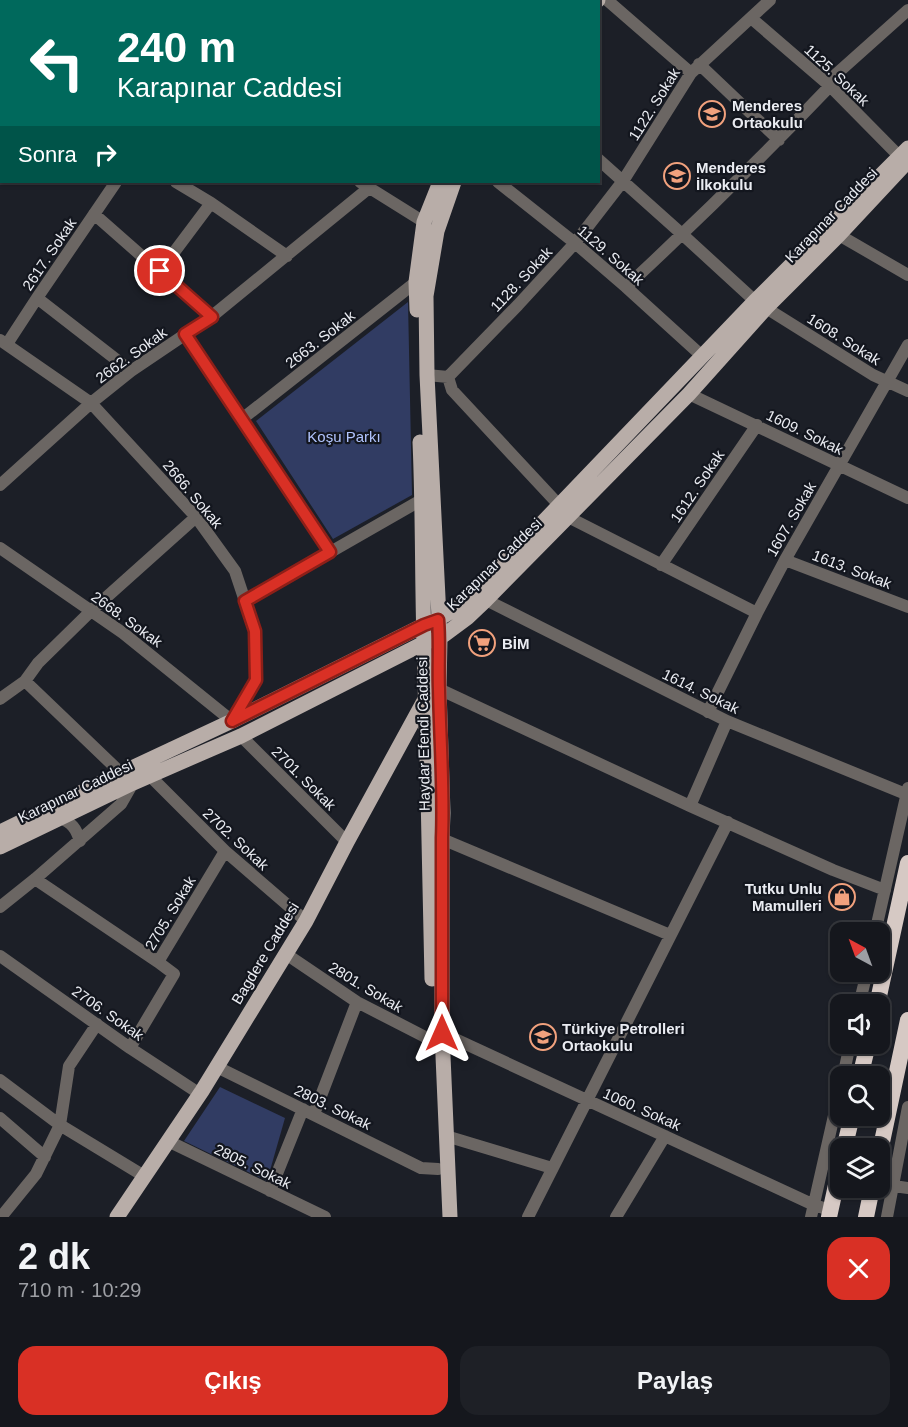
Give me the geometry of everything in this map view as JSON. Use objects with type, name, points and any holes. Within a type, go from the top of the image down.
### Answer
[{"type":"highway","points":[[884,922],[908,863]]},
{"type":"highway","points":[[883,1138],[908,1020]]},
{"type":"highway","points":[[829,1214],[833,1198]]},
{"type":"highway","points":[[866,1217],[870,1198]]},
{"type":"main road","name":"Karapınar Caddesi","points":[[0,832],[127,778],[149,775],[241,736],[424,643],[440,638],[467,618],[486,600],[702,356],[839,235],[905,155]]},
{"type":"main road","name":"Karapınar Caddesi","points":[[0,847],[60,818],[127,778],[232,721],[459,606],[689,394],[760,305],[905,155]]},
{"type":"main road","name":"Haydar Efendi Caddesi","points":[[440,183],[424,222],[417,282],[417,364],[431,622],[440,638],[432,693],[429,807],[437,1037],[440,1217]]},
{"type":"main road","name":"Haydar Efendi Caddesi","points":[[450,1217],[446,1136],[437,1037],[443,813],[432,693],[424,643],[431,622],[434,496],[427,375],[426,296],[437,231],[454,183]]},
{"type":"main road","name":"Bagdere Caddesi","points":[[117,1217],[200,1094],[306,921],[347,842],[432,693]]},
{"type":"street","points":[[608,0],[779,140]]},
{"type":"street","name":"1122. Sokak","points":[[623,181],[695,69],[770,0]]},
{"type":"street","points":[[626,287],[683,235],[779,140],[830,86],[833,77],[908,10]]},
{"type":"street","name":"1125. Sokak","points":[[751,18],[905,155]]},
{"type":"street","points":[[600,161],[760,305]]},
{"type":"street","name":"1128. Sokak","points":[[448,377],[575,243],[623,181]]},
{"type":"street","name":"2617. Sokak","points":[[4,342],[115,183]]},
{"type":"street","points":[[178,183],[211,203],[287,256]]},
{"type":"street","name":"1129. Sokak","points":[[499,183],[575,243],[702,356]]},
{"type":"street","points":[[364,185],[424,222]]},
{"type":"street","name":"2662. Sokak","points":[[1,482],[131,371],[212,317],[287,256],[364,185]]},
{"type":"street","points":[[160,271],[211,203]]},
{"type":"street","points":[[94,214],[212,317]]},
{"type":"street","points":[[839,235],[908,275]]},
{"type":"street","name":"2663. Sokak","points":[[242,419],[417,282]]},
{"type":"street","points":[[37,298],[131,371]]},
{"type":"street","name":"1608. Sokak","points":[[760,305],[873,375],[908,391]]},
{"type":"street","points":[[185,334],[330,552]]},
{"type":"street","name":"2666. Sokak","points":[[4,342],[91,403],[196,517],[235,571],[255,631],[256,680],[232,721]]},
{"type":"street","name":"1607. Sokak","points":[[708,712],[785,560],[908,345]]},
{"type":"street","points":[[427,375],[448,377],[452,390],[564,511],[661,565],[757,613]]},
{"type":"street","name":"1609. Sokak","points":[[689,394],[908,498]]},
{"type":"street","name":"1612. Sokak","points":[[661,565],[757,425]]},
{"type":"street","points":[[245,601],[423,499]]},
{"type":"street","points":[[0,699],[25,681],[38,663],[91,611],[196,517]]},
{"type":"street","name":"2668. Sokak","points":[[0,548],[123,633],[232,721]]},
{"type":"street","name":"1613. Sokak","points":[[785,560],[908,607]]},
{"type":"street","name":"1614. Sokak","points":[[486,600],[727,721],[907,792]]},
{"type":"street","points":[[0,907],[121,804],[127,778],[25,681]]},
{"type":"street","points":[[432,693],[833,870],[885,890]]},
{"type":"street","points":[[690,806],[727,721]]},
{"type":"street","name":"2701. Sokak","points":[[241,736],[347,842]]},
{"type":"street","name":"2702. Sokak","points":[[149,775],[225,851],[306,921]]},
{"type":"street","points":[[882,922],[885,890],[907,792]]},
{"type":"street","points":[[60,818],[69,821],[75,827],[80,841]]},
{"type":"street","points":[[528,1217],[728,822]]},
{"type":"street","points":[[442,838],[670,934]]},
{"type":"street","name":"2705. Sokak","points":[[130,1047],[174,974],[158,962],[225,851]]},
{"type":"street","points":[[35,879],[158,962]]},
{"type":"street","name":"2801. Sokak","points":[[286,954],[357,1002],[437,1037]]},
{"type":"street","name":"2706. Sokak","points":[[0,956],[200,1094]]},
{"type":"street","points":[[270,1191],[357,1002]]},
{"type":"street","points":[[1,1217],[36,1174],[45,1156],[60,1125],[69,1066],[97,1024]]},
{"type":"street","name":"1060. Sokak","points":[[437,1037],[665,1136],[812,1211],[829,1214]]},
{"type":"street","name":"2803. Sokak","points":[[217,1067],[421,1168],[438,1169]]},
{"type":"street","points":[[0,1080],[60,1125],[144,1176]]},
{"type":"street","points":[[887,1217],[908,1107]]},
{"type":"street","points":[[0,1118],[45,1156]]},
{"type":"street","points":[[812,1211],[832,1126]]},
{"type":"street","points":[[446,1136],[552,1168]]},
{"type":"street","points":[[622,1215],[665,1136]]},
{"type":"street","name":"2805. Sokak","points":[[168,1141],[270,1191],[311,1214],[325,1217]]},
{"type":"street","points":[[894,1186],[908,1188]]},
{"type":"green space","name":"Koşu Parkı","points":[[408,302],[412,495],[333,539],[256,421]]},
{"type":"green space","points":[[220,1087],[285,1118],[267,1181],[184,1141]]},
{"type":"place","name":"Menderes Ortaokulu","points":[[712,114]]},
{"type":"place","name":"Menderes İlkokulu","points":[[677,176]]},
{"type":"place","name":"BİM","points":[[482,643]]},
{"type":"place","name":"Tutku Unlu Mamulleri","points":[[842,897]]},
{"type":"place","name":"Türkiye Petrolleri Ortaokulu","points":[[543,1037]]},
{"type":"route","points":[[160,271],[212,317],[185,334],[330,552],[245,601],[255,631],[256,680],[232,721],[438,620],[443,813],[442,1033]]}]
